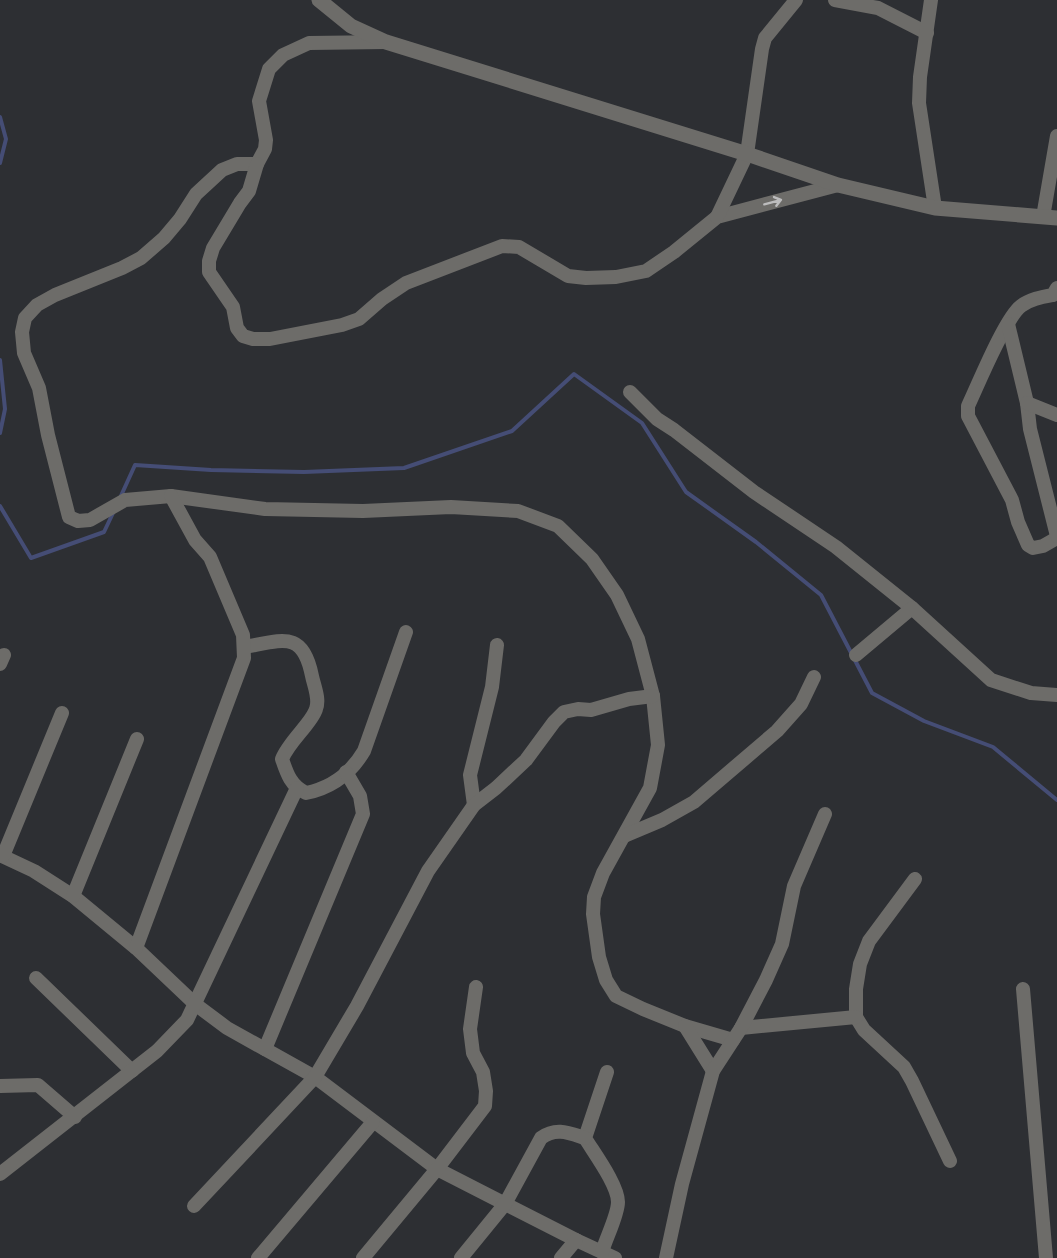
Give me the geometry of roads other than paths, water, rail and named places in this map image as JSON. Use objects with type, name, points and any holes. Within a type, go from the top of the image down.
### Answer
[{"type":"street","points":[[319,0],[351,26],[386,42],[747,154],[838,185],[935,208],[1050,217],[1057,136]]},
{"type":"street","points":[[717,217],[747,154],[765,38],[796,0]]},
{"type":"street","points":[[835,0],[878,8],[927,33]]},
{"type":"street","points":[[931,0],[920,77],[919,103],[935,208]]},
{"type":"street","points":[[386,42],[309,43],[283,55],[269,69],[259,101],[266,140],[265,149],[257,164],[249,191],[213,248],[209,261],[209,272],[233,307],[237,328],[243,336],[253,339],[280,337],[342,325],[359,319],[391,292],[406,283],[502,246],[519,247],[568,276],[616,277],[646,271],[674,252],[717,217],[838,185]]},
{"type":"street","points":[[257,164],[237,164],[222,170],[196,194],[164,238],[141,258],[55,295],[38,305],[25,318],[22,332],[24,353],[39,388],[48,435],[69,517],[78,521],[90,520],[125,500],[171,496],[265,509],[363,512],[452,507],[518,511],[558,526],[592,559],[617,595],[638,639],[653,696],[658,745],[650,788],[603,873],[594,897],[593,914],[599,957],[606,980],[616,996],[686,1026],[737,1034],[856,1017]]},
{"type":"street","points":[[1008,324],[1027,403],[1030,429],[1057,537],[1043,546],[1033,548],[1028,545],[1012,500],[968,416],[968,406],[1008,324],[1019,307],[1031,300],[1056,293]]},
{"type":"street","points":[[630,392],[657,419],[754,492],[836,547],[912,608],[991,680],[1031,693],[1057,695]]},
{"type":"street","points":[[1027,403],[1057,415]]},
{"type":"street","points":[[136,948],[244,658],[245,647],[243,635],[210,557],[195,540],[171,496]]},
{"type":"street","points":[[856,655],[912,608]]},
{"type":"street","points":[[245,647],[280,641],[292,642],[303,648],[309,660],[318,702],[316,711],[286,748],[282,759],[287,774],[297,788],[306,793],[332,785],[359,760],[406,632]]},
{"type":"street","points":[[474,805],[470,775],[492,687],[497,645]]},
{"type":"street","points":[[624,836],[662,820],[694,802],[777,731],[801,704],[814,677]]},
{"type":"street","points":[[194,1206],[315,1077],[357,1006],[428,871],[474,805],[526,760],[564,712],[578,709],[591,710],[629,699],[653,696]]},
{"type":"street","points":[[62,713],[2,856],[34,871],[73,896],[136,948],[195,1004],[227,1028],[315,1077],[437,1169],[505,1204],[576,1240],[608,1255],[618,1203],[616,1194],[595,1151],[585,1138],[557,1130],[542,1138],[505,1204],[460,1258]]},
{"type":"street","points":[[73,896],[137,739]]},
{"type":"street","points":[[265,1048],[363,814],[360,796],[346,772]]},
{"type":"street","points":[[0,1174],[157,1051],[187,1020],[297,788]]},
{"type":"street","points":[[666,1258],[682,1184],[713,1071],[737,1034],[782,944],[794,886],[825,814]]},
{"type":"street","points":[[915,879],[869,941],[860,964],[856,989],[856,1017],[864,1030],[904,1067],[950,1161]]},
{"type":"street","points":[[36,978],[132,1071]]},
{"type":"street","points":[[363,1258],[437,1169],[484,1106],[486,1091],[483,1072],[473,1053],[470,1029],[476,987]]},
{"type":"street","points":[[1023,989],[1046,1258]]},
{"type":"street","points":[[686,1026],[713,1071]]},
{"type":"street","points":[[585,1138],[607,1072]]},
{"type":"street","points":[[0,1086],[38,1085],[75,1117]]},
{"type":"street","points":[[258,1258],[373,1122]]},
{"type":"street","points":[[561,1258],[576,1240]]},
{"type":"waterway","points":[[0,117],[6,139],[0,163]]},
{"type":"waterway","points":[[0,360],[5,409],[0,433]]},
{"type":"waterway","points":[[120,498],[135,465],[211,470],[304,472],[404,468],[512,431],[574,374],[642,423],[686,492],[756,542],[821,595],[872,693],[924,721],[993,747],[1057,800]]},
{"type":"waterway","points":[[0,506],[31,558],[104,532],[113,513]]}]
